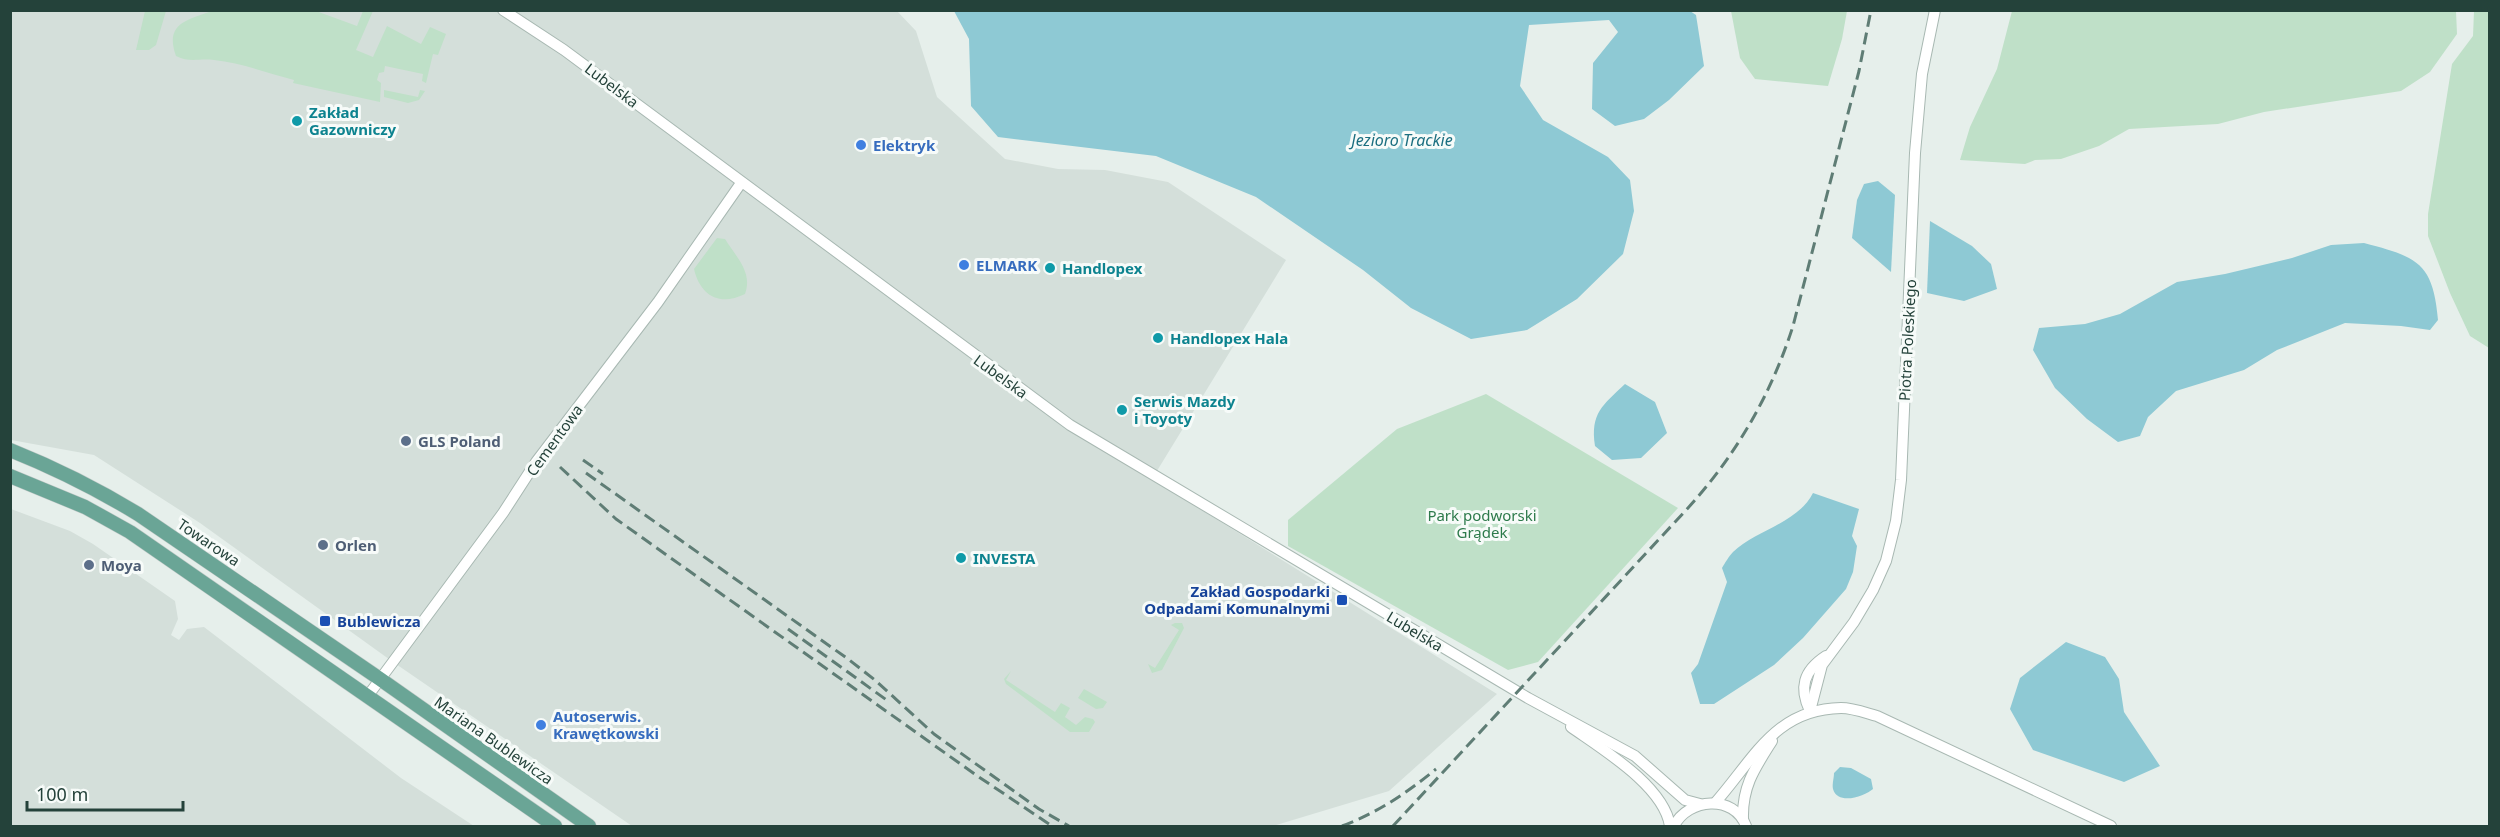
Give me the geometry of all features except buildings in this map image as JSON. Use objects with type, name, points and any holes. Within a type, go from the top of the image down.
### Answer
[{"type":"main road","name":"Towarowa","points":[[10,450],[84,483],[138,514],[380,679]]},
{"type":"main road","points":[[10,476],[85,507],[130,532],[555,826]]},
{"type":"main road","name":"Mariana Bublewicza","points":[[380,679],[589,826]]},
{"type":"street","name":"Lubelska","points":[[502,10],[564,50],[1070,425],[1528,698],[1635,756],[1685,800],[1700,804]]},
{"type":"street","name":"Piotra Poleskiego","points":[[1810,711],[1822,665],[1829,653],[1841,641],[1873,591],[1886,561],[1896,521],[1901,480],[1915,153],[1923,75],[1935,10]]},
{"type":"street","name":"Cementowa","points":[[367,697],[503,513],[536,462],[658,302],[741,183]]},
{"type":"street","name":"Lubelska","points":[[1528,698],[1623,764],[1663,807],[1672,826]]},
{"type":"street","points":[[1715,803],[1765,740],[1785,723],[1810,711],[1844,708],[1877,716],[2111,826]]},
{"type":"street","points":[[1745,823],[1743,800],[1748,783],[1764,754],[1774,738],[1810,711]]},
{"type":"street","points":[[1672,826],[1688,809],[1700,804],[1715,803],[1727,806],[1745,823]]},
{"type":"shaded area","points":[[10,11],[897,11],[916,31],[937,97],[1005,159],[1058,169],[1105,170],[1168,182],[1286,260],[1152,479],[1497,694],[1389,791],[1273,826],[632,826],[393,662],[200,523],[94,455],[11,440]]},
{"type":"shaded area","points":[[11,509],[70,531],[93,544],[175,601],[178,619],[171,635],[179,640],[187,629],[204,627],[401,778],[474,826],[11,826]]},
{"type":"green space","points":[[145,11],[166,11],[156,45],[149,50],[136,50]]},
{"type":"green space","points":[[212,11],[316,11],[357,26],[363,11],[373,11],[356,50],[373,57],[387,26],[421,44],[430,27],[446,34],[438,55],[433,54],[426,83],[422,81],[423,74],[385,66],[384,72],[379,73],[377,80],[381,83],[380,102],[293,83],[294,80],[234,63],[176,56],[173,36],[180,25]]},
{"type":"green space","points":[[1731,11],[1847,11],[1842,39],[1828,86],[1755,79],[1740,58]]},
{"type":"green space","points":[[2012,11],[2456,11],[2457,34],[2430,72],[2401,91],[2264,112],[2218,124],[2129,129],[2099,146],[2061,159],[2035,160],[2025,164],[1960,160],[1970,127],[1997,69]]},
{"type":"green space","points":[[2474,11],[2490,11],[2489,348],[2470,336],[2428,236],[2428,214],[2452,64],[2473,36]]},
{"type":"green space","points":[[384,90],[418,97],[420,90],[425,91],[419,100],[408,103],[384,97]]},
{"type":"green space","points":[[717,238],[725,239],[745,272],[747,286],[745,294],[736,298],[719,299],[706,292],[694,269]]},
{"type":"green space","name":"Park podworski Grądek","points":[[1486,394],[1678,508],[1538,662],[1508,670],[1288,546],[1288,520],[1397,429]]},
{"type":"green space","points":[[1182,623],[1184,628],[1162,670],[1152,673],[1148,664],[1155,668],[1179,630],[1171,625]]},
{"type":"green space","points":[[1011,671],[1006,680],[1055,712],[1061,703],[1070,708],[1065,717],[1076,725],[1085,717],[1093,719],[1095,722],[1089,732],[1070,732],[1006,684],[1004,679]]},
{"type":"green space","points":[[1084,689],[1107,702],[1103,708],[1096,709],[1078,698]]},
{"type":"water","name":"Jezioro Trackie","points":[[954,11],[1690,11],[1696,15],[1704,66],[1669,100],[1644,119],[1615,126],[1592,109],[1593,63],[1618,32],[1609,20],[1529,25],[1520,86],[1543,120],[1608,157],[1630,180],[1634,211],[1623,254],[1577,299],[1527,330],[1471,339],[1411,308],[1363,270],[1256,197],[1156,156],[998,137],[971,106],[969,39]]},
{"type":"water","points":[[1878,181],[1895,195],[1891,272],[1852,238],[1857,200],[1864,184]]},
{"type":"water","points":[[1930,221],[1972,246],[1991,264],[1997,289],[1964,301],[1927,293]]},
{"type":"water","points":[[2364,243],[2409,258],[2426,274],[2432,285],[2438,320],[2430,330],[2345,323],[2277,350],[2244,370],[2176,391],[2148,417],[2140,436],[2118,442],[2087,419],[2055,388],[2033,350],[2039,328],[2085,324],[2120,314],[2177,282],[2225,274],[2292,258],[2331,245]]},
{"type":"water","points":[[1625,384],[1655,402],[1667,433],[1641,458],[1612,460],[1595,446],[1594,425],[1600,410]]},
{"type":"water","points":[[1813,493],[1859,509],[1852,536],[1857,546],[1853,572],[1846,589],[1803,638],[1774,665],[1714,704],[1700,704],[1691,673],[1698,664],[1727,582],[1722,568],[1742,544],[1797,512]]},
{"type":"water","points":[[2066,642],[2105,657],[2119,679],[2124,712],[2160,766],[2124,782],[2033,750],[2010,709],[2020,678]]},
{"type":"water","points":[[1840,767],[1851,768],[1871,779],[1873,789],[1858,797],[1840,797],[1833,789],[1833,785],[1834,773]]},
{"type":"railway","points":[[1393,826],[1688,508],[1722,467],[1750,423],[1774,376],[1793,326],[1859,71],[1871,10]]},
{"type":"railway","points":[[583,460],[603,474]]},
{"type":"railway","points":[[560,467],[616,519],[976,775],[1052,826]]},
{"type":"railway","points":[[586,473],[848,659],[875,680],[934,734],[1039,809],[1069,826]]},
{"type":"railway","points":[[788,629],[888,701]]},
{"type":"railway","points":[[1342,826],[1391,802],[1436,769]]},
{"type":"place","name":"Zakład Gazowniczy","points":[[297,121]]},
{"type":"place","name":"Elektryk","points":[[861,145]]},
{"type":"place","name":"ELMARK","points":[[964,265]]},
{"type":"place","name":"Handlopex","points":[[1050,268]]},
{"type":"place","name":"Handlopex Hala","points":[[1158,338]]},
{"type":"place","name":"Serwis Mazdy i Toyoty","points":[[1122,410]]},
{"type":"place","name":"GLS Poland","points":[[406,441]]},
{"type":"place","name":"Orlen","points":[[323,545]]},
{"type":"place","name":"INVESTA","points":[[961,558]]},
{"type":"place","name":"Moya","points":[[89,565]]},
{"type":"place","name":"Zakład Gospodarki Odpadami Komunalnymi","points":[[1342,600]]},
{"type":"place","name":"Bublewicza","points":[[325,621]]},
{"type":"place","name":"Autoserwis. Krawętkowski","points":[[541,725]]}]
